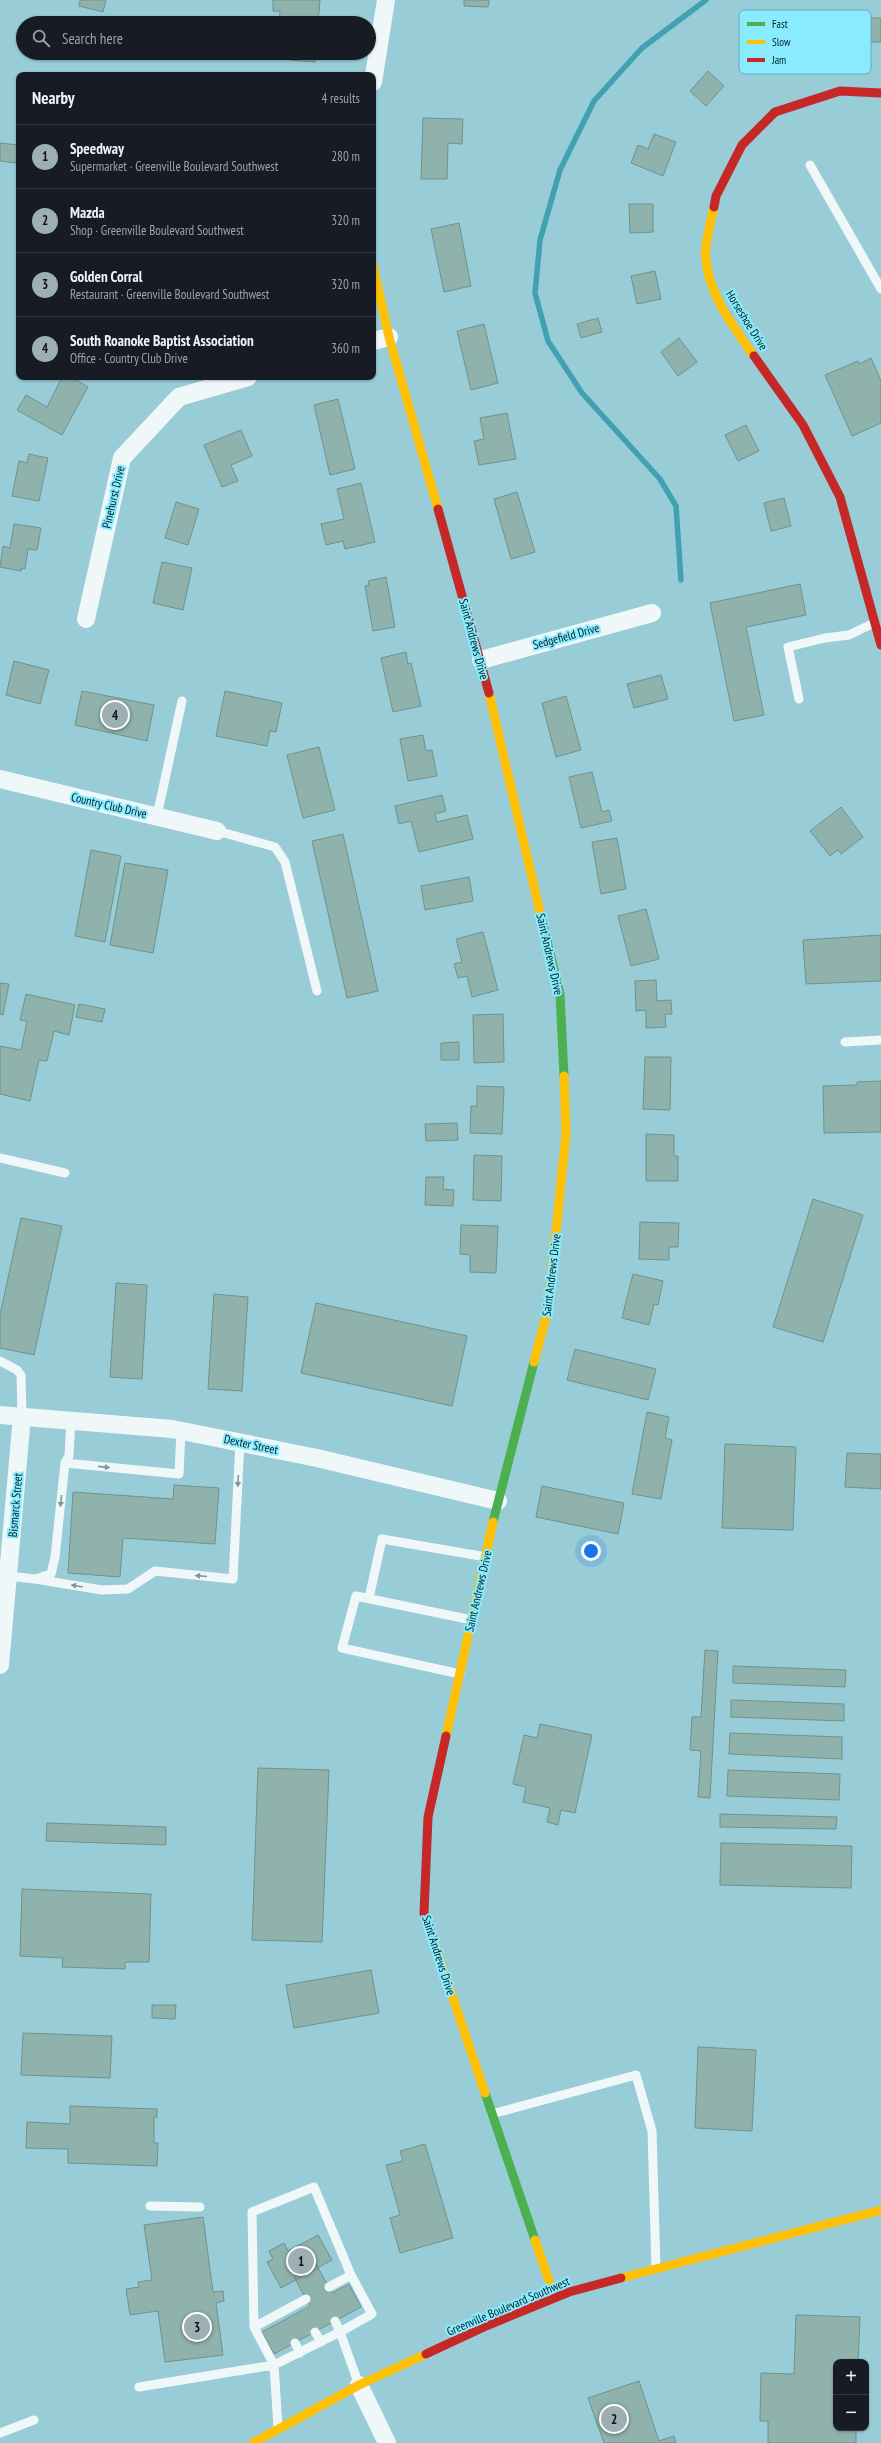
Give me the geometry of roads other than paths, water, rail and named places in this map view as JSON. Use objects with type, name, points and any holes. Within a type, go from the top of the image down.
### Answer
[{"type":"main road","name":"Horseshoe Drive","points":[[881,93],[840,91],[775,112],[742,145],[716,196],[706,247],[710,283],[739,334],[803,425],[840,497],[881,645]]},
{"type":"main road","name":"Saint Andrews Drive","points":[[376,293],[381,339],[481,660],[560,994],[566,1134],[548,1309],[498,1501],[428,1817],[424,1913],[555,2298]]},
{"type":"main road","name":"Greenville Boulevard Southwest","points":[[253,2443],[359,2385],[486,2326],[555,2298],[656,2269],[881,2210]]},
{"type":"street","points":[[375,72],[386,0]]},
{"type":"street","name":"Pinehurst Drive","points":[[86,618],[122,458],[179,397],[238,380]]},
{"type":"street","name":"Sedgefield Drive","points":[[481,660],[652,612]]},
{"type":"street","name":"Country Club Drive","points":[[0,779],[217,831]]},
{"type":"street","name":"Dexter Street","points":[[0,1415],[181,1430],[498,1501]]},
{"type":"street","name":"Bismarck Street","points":[[0,1665],[3,1604],[8,1576],[22,1416]]},
{"type":"street","points":[[359,2385],[387,2443]]},
{"type":"lane","points":[[810,165],[881,289]]},
{"type":"lane","points":[[799,699],[788,647],[825,638],[849,635],[874,623]]},
{"type":"lane","points":[[157,816],[182,701]]},
{"type":"lane","points":[[217,831],[276,848],[282,857],[318,991]]},
{"type":"lane","points":[[845,1042],[881,1040]]},
{"type":"lane","points":[[0,1158],[65,1173]]},
{"type":"lane","points":[[0,1361],[17,1370],[20,1375],[22,1416]]},
{"type":"lane","points":[[35,1579],[51,1574],[55,1556],[65,1463],[69,1456],[71,1420]]},
{"type":"lane","points":[[65,1463],[179,1474],[181,1430]]},
{"type":"lane","points":[[8,1576],[102,1590],[128,1589],[155,1571],[233,1579],[240,1442]]},
{"type":"lane","points":[[369,1598],[382,1539],[486,1557]]},
{"type":"lane","points":[[460,1674],[342,1648],[356,1596],[472,1620]]},
{"type":"lane","points":[[492,2114],[636,2075],[652,2131],[656,2269]]},
{"type":"lane","points":[[139,2388],[274,2365],[321,2342],[372,2314],[351,2275],[314,2187],[252,2212],[254,2327],[274,2365],[278,2428]]},
{"type":"lane","points":[[150,2206],[200,2207]]},
{"type":"lane","points":[[329,2287],[351,2275]]},
{"type":"lane","points":[[254,2327],[280,2318],[303,2304]]},
{"type":"lane","points":[[335,2321],[359,2385]]},
{"type":"lane","points":[[315,2332],[321,2342]]},
{"type":"lane","points":[[294,2343],[300,2352]]},
{"type":"lane","points":[[0,2433],[34,2420]]},
{"type":"waterway","points":[[681,580],[676,506],[660,479],[582,393],[548,341],[535,293],[540,240],[560,170],[594,101],[642,48],[706,0]]},
{"type":"place","name":"South Roanoke Baptist Association","points":[[115,715]]},
{"type":"place","name":"Speedway","points":[[301,2261]]},
{"type":"place","name":"Golden Corral","points":[[197,2327]]},
{"type":"place","name":"Mazda","points":[[614,2419]]}]
